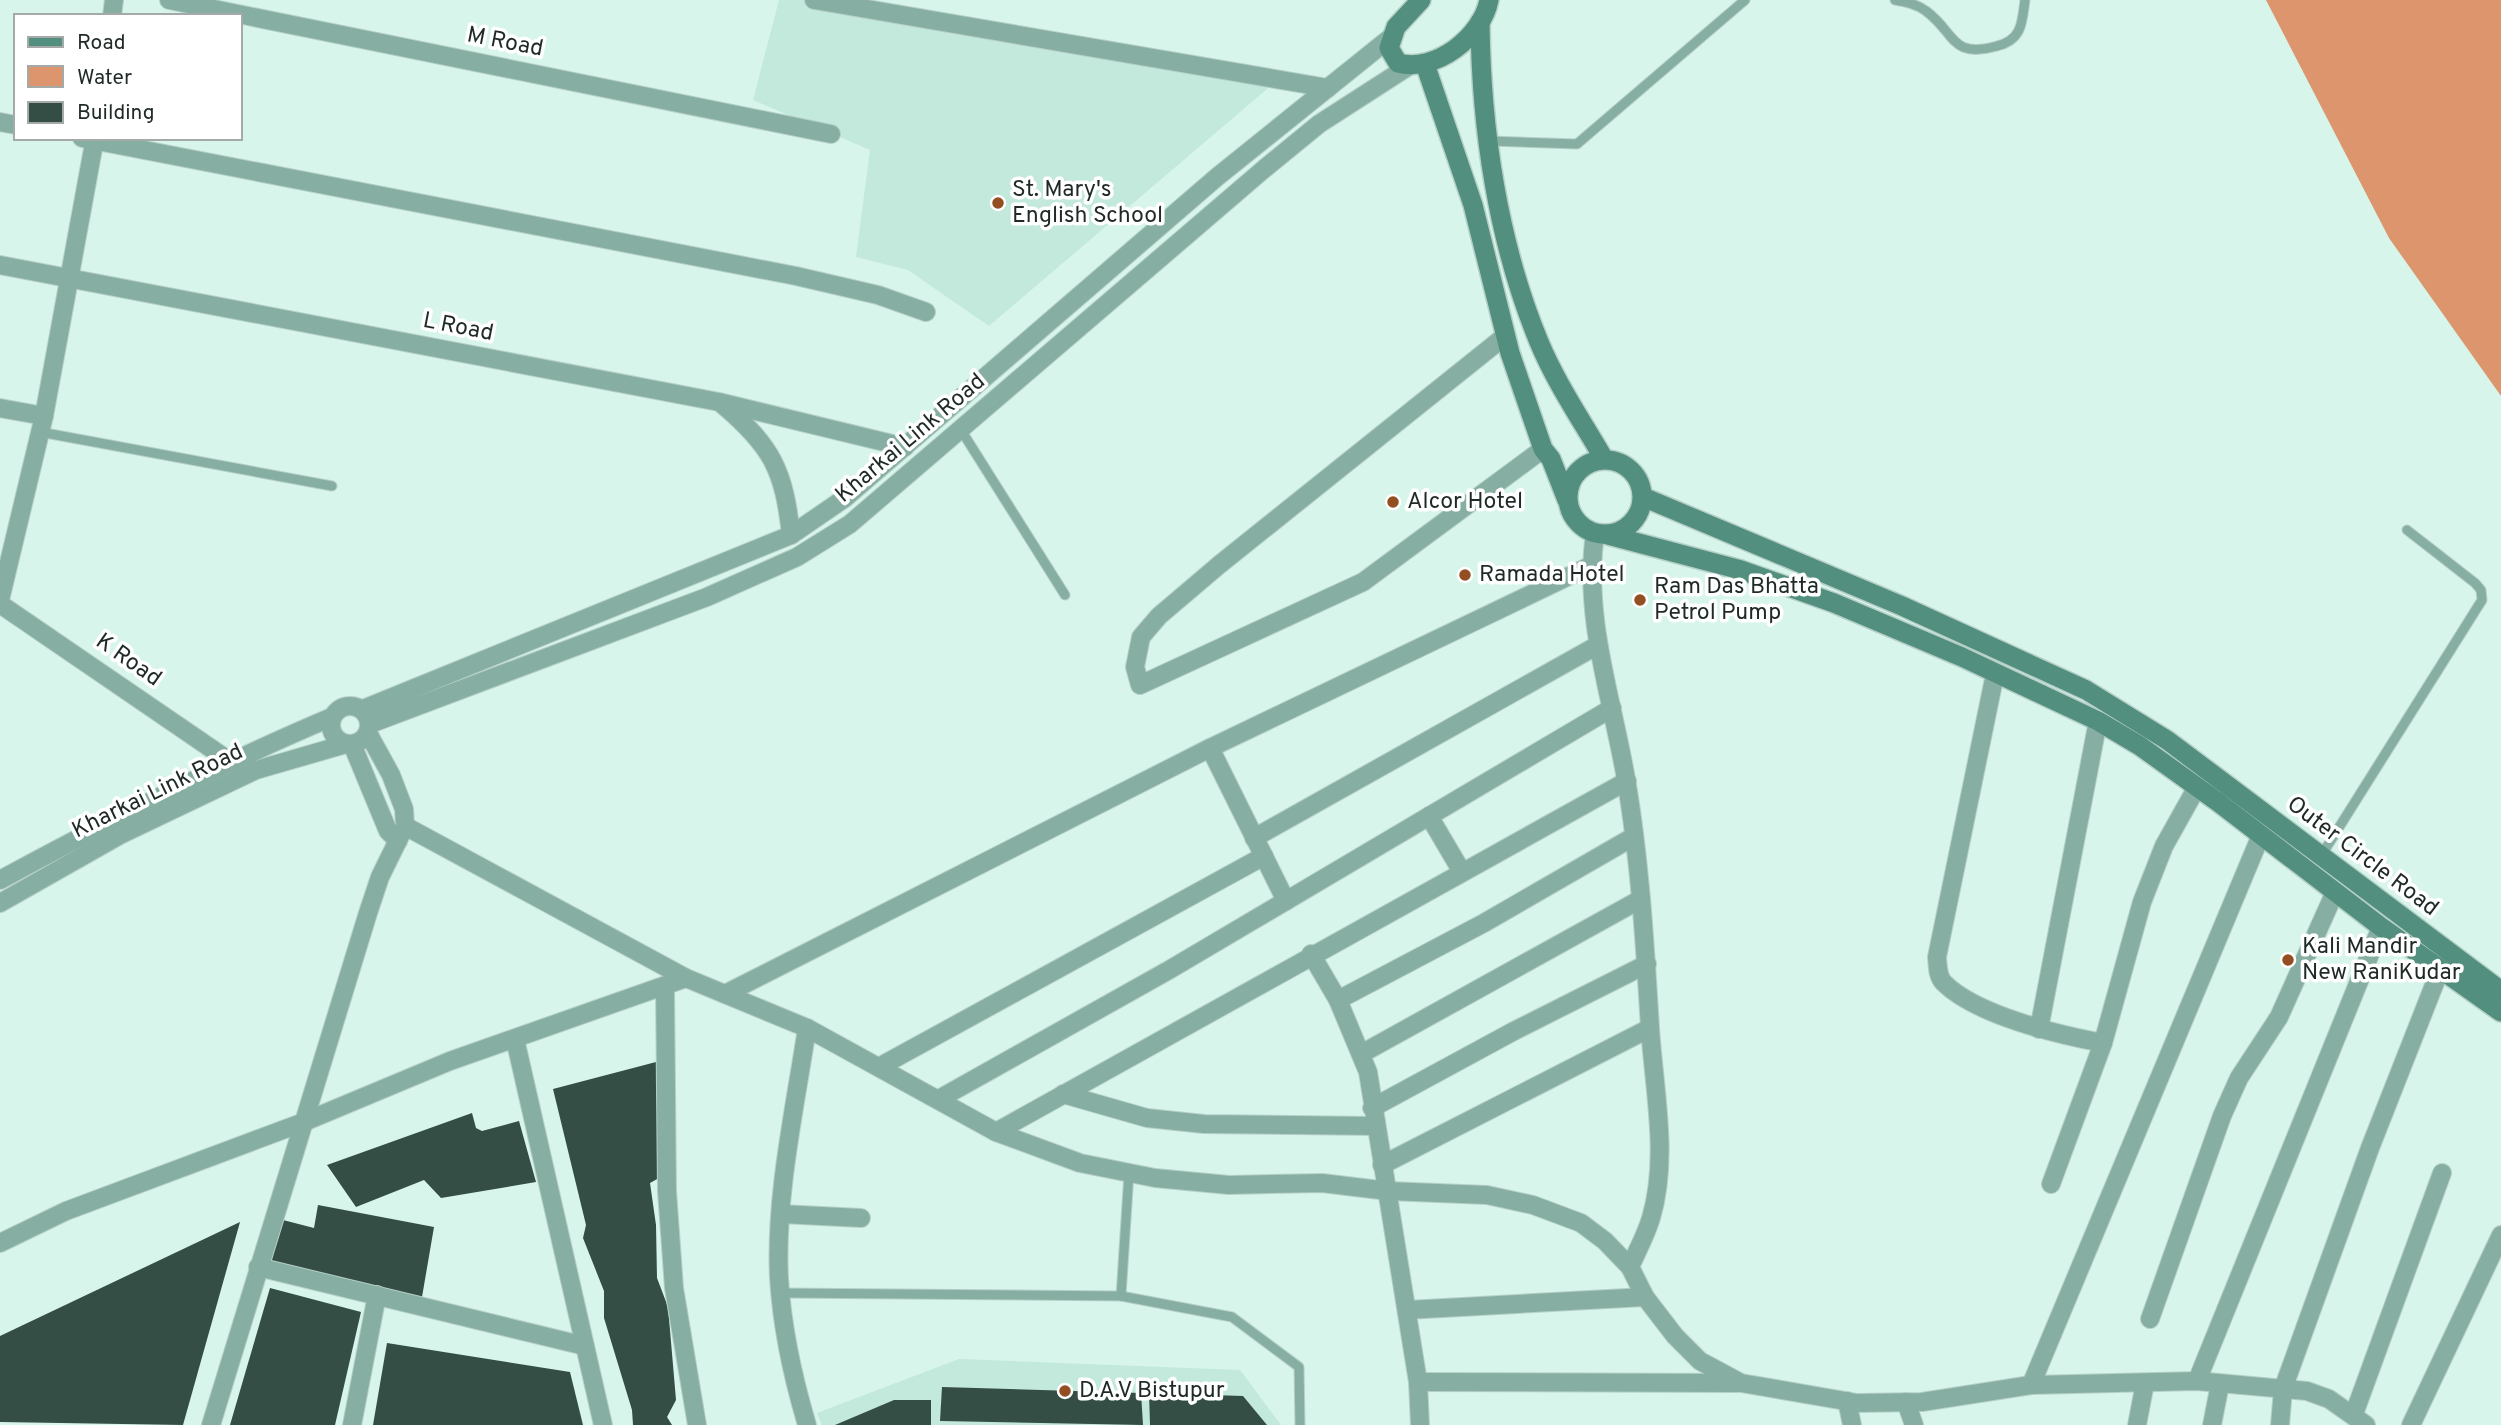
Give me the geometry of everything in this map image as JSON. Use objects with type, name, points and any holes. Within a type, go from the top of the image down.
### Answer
[{"type":"main road","points":[[1421,0],[1390,38],[1392,58],[1417,65],[1447,54],[1480,23]]},
{"type":"main road","points":[[1489,0],[1480,23],[1482,99],[1502,216],[1525,305],[1540,344],[1604,459]]},
{"type":"main road","points":[[1417,65],[1473,205],[1506,336],[1543,449],[1551,459],[1571,514],[1581,526],[1780,583],[1995,674],[2098,721],[2197,787],[2381,927],[2501,1012]]},
{"type":"main road","points":[[1567,500],[1571,480],[1585,465],[1604,459],[1619,462],[1631,470],[1640,482],[1643,497],[1633,522],[1622,531],[1602,534]]},
{"type":"main road","name":"Outer Circle Road","points":[[1643,497],[1902,606],[2086,690],[2167,740],[2320,858],[2501,990]]},
{"type":"street","name":"M Road","points":[[169,0],[238,14]]},
{"type":"street","points":[[814,0],[1328,88]]},
{"type":"street","name":"M Road","points":[[242,15],[831,134]]},
{"type":"street","points":[[211,1425],[368,913],[380,877],[402,834],[404,809],[367,722],[791,535],[845,498],[1217,177],[1390,38]]},
{"type":"street","name":"Kharkai Link Road","points":[[1,902],[120,835],[256,770],[349,744],[367,722],[694,601],[797,557],[850,524],[1319,124],[1417,65]]},
{"type":"street","points":[[0,602],[42,424],[71,280],[91,140]]},
{"type":"street","points":[[96,140],[796,276],[878,295],[926,312]]},
{"type":"street","name":"L Road","points":[[0,265],[719,402],[905,447]]},
{"type":"street","points":[[1506,336],[1229,556],[1159,616],[1140,637],[1135,667],[1140,685],[1363,582],[1543,449]]},
{"type":"street","points":[[719,402],[753,431],[772,458],[786,491],[791,535]]},
{"type":"street","points":[[0,408],[42,424]]},
{"type":"street","points":[[1602,534],[1590,566],[1591,605],[1627,781],[1647,964],[1659,1166],[1651,1217],[1630,1267]]},
{"type":"street","points":[[725,994],[1210,748],[1590,566]]},
{"type":"street","name":"K Road","points":[[0,602],[228,760]]},
{"type":"street","points":[[1254,838],[1598,645]]},
{"type":"street","points":[[1995,674],[1937,957],[1938,972],[1942,981],[1954,990],[1996,1012],[2039,1029],[2103,1043]]},
{"type":"street","name":"Kharkai Link Road","points":[[0,880],[228,760],[332,716],[345,705],[367,722]]},
{"type":"street","points":[[940,1099],[1286,901],[1612,708]]},
{"type":"street","points":[[332,716],[333,733],[349,744],[388,831],[402,834],[686,978],[807,1028],[996,1132],[1080,1163],[1129,1173],[1229,1185],[1322,1183],[1388,1191],[1487,1195],[1533,1205],[1581,1223],[1605,1241],[1630,1267],[1645,1297],[1675,1336],[1700,1361],[1741,1384]]},
{"type":"street","points":[[2039,1029],[2098,721]]},
{"type":"street","points":[[1210,748],[1286,901]]},
{"type":"street","points":[[996,1132],[1311,954],[1627,781]]},
{"type":"street","points":[[2052,1184],[2103,1043],[2142,902],[2164,846],[2197,787]]},
{"type":"street","points":[[1429,816],[1462,872]]},
{"type":"street","points":[[2031,1385],[2260,835]]},
{"type":"street","points":[[1338,1000],[1484,923],[1633,837]]},
{"type":"street","points":[[880,1067],[1264,856]]},
{"type":"street","points":[[2150,1319],[2222,1116],[2239,1078],[2279,1017],[2335,892]]},
{"type":"street","points":[[1362,1054],[1641,900]]},
{"type":"street","points":[[2197,1381],[2381,927]]},
{"type":"street","points":[[1311,954],[1338,1000],[1368,1072],[1418,1382],[1420,1425]]},
{"type":"street","points":[[1063,1094],[1135,1115],[1170,1120],[1265,1126],[1374,1117],[1514,1031],[1647,964]]},
{"type":"street","points":[[2280,1425],[2283,1390],[2370,1148],[2440,970]]},
{"type":"street","points":[[0,1243],[66,1211],[304,1122],[450,1061],[686,978]]},
{"type":"street","points":[[665,987],[667,1191],[672,1260],[697,1425]]},
{"type":"street","points":[[807,1028],[781,1214],[781,1293],[788,1343],[807,1425]]},
{"type":"street","points":[[1382,1165],[1650,1028]]},
{"type":"street","points":[[515,1039],[603,1425]]},
{"type":"street","points":[[1418,1382],[1741,1384],[1847,1401],[1906,1402],[2031,1385],[2197,1381],[2307,1391],[2329,1399],[2360,1420],[2442,1173]]},
{"type":"street","points":[[781,1214],[861,1218]]},
{"type":"street","points":[[2411,1425],[2501,1235]]},
{"type":"street","points":[[258,1267],[585,1346]]},
{"type":"street","points":[[352,1425],[377,1295]]},
{"type":"street","points":[[1407,1310],[1645,1297]]},
{"type":"street","points":[[2137,1425],[2145,1383]]},
{"type":"street","points":[[2212,1425],[2220,1384]]},
{"type":"street","points":[[1847,1401],[1852,1425]]},
{"type":"street","points":[[1906,1402],[1914,1425]]},
{"type":"lane","points":[[1490,141],[1577,144],[1745,0]]},
{"type":"lane","points":[[1895,0],[1926,10],[1952,42],[1979,51],[2010,43],[2018,36],[2025,0]]},
{"type":"lane","points":[[42,424],[332,486]]},
{"type":"lane","points":[[961,430],[1065,595]]},
{"type":"lane","points":[[2320,858],[2482,600],[2481,590],[2475,583],[2407,530]]},
{"type":"lane","points":[[1121,1296],[1129,1173]]},
{"type":"lane","points":[[781,1293],[1121,1296],[1232,1317],[1299,1367],[1300,1425]]},
{"type":"shaded area","name":"St. Mary's English School","points":[[779,0],[820,0],[1281,77],[989,326],[908,270],[856,257],[870,150],[753,100]]},
{"type":"shaded area","name":"D.A.V Bistupur","points":[[959,1359],[1240,1370],[1281,1425],[822,1425],[817,1413]]},
{"type":"water","points":[[2266,0],[2501,0],[2501,396],[2389,238]]},
{"type":"building","points":[[656,1062],[659,1178],[650,1183],[656,1225],[657,1278],[668,1307],[676,1400],[667,1417],[672,1425],[633,1425],[632,1410],[604,1318],[604,1291],[583,1238],[586,1225],[553,1089]]},
{"type":"building","points":[[472,1113],[476,1128],[482,1131],[519,1121],[536,1182],[441,1198],[424,1180],[356,1207],[327,1165]]},
{"type":"building","points":[[318,1205],[434,1227],[422,1297],[269,1261],[283,1220],[314,1228]]},
{"type":"building","points":[[240,1222],[183,1425],[0,1422],[0,1336]]},
{"type":"building","points":[[270,1288],[361,1312],[335,1425],[230,1425]]},
{"type":"building","points":[[387,1343],[570,1372],[583,1425],[373,1425]]},
{"type":"building","points":[[942,1387],[1141,1393],[1143,1425],[940,1421]]},
{"type":"building","points":[[1149,1393],[1243,1396],[1267,1425],[1150,1425]]},
{"type":"building","points":[[894,1400],[931,1400],[931,1425],[835,1425]]},
{"type":"place","name":"St. Mary's English School","points":[[998,203]]},
{"type":"place","name":"Alcor Hotel","points":[[1393,502]]},
{"type":"place","name":"Ramada Hotel","points":[[1465,575]]},
{"type":"place","name":"Ram Das Bhatta Petrol Pump","points":[[1640,600]]},
{"type":"place","name":"Kali Mandir New RaniKudar","points":[[2288,960]]},
{"type":"place","name":"D.A.V Bistupur","points":[[1065,1391]]}]
